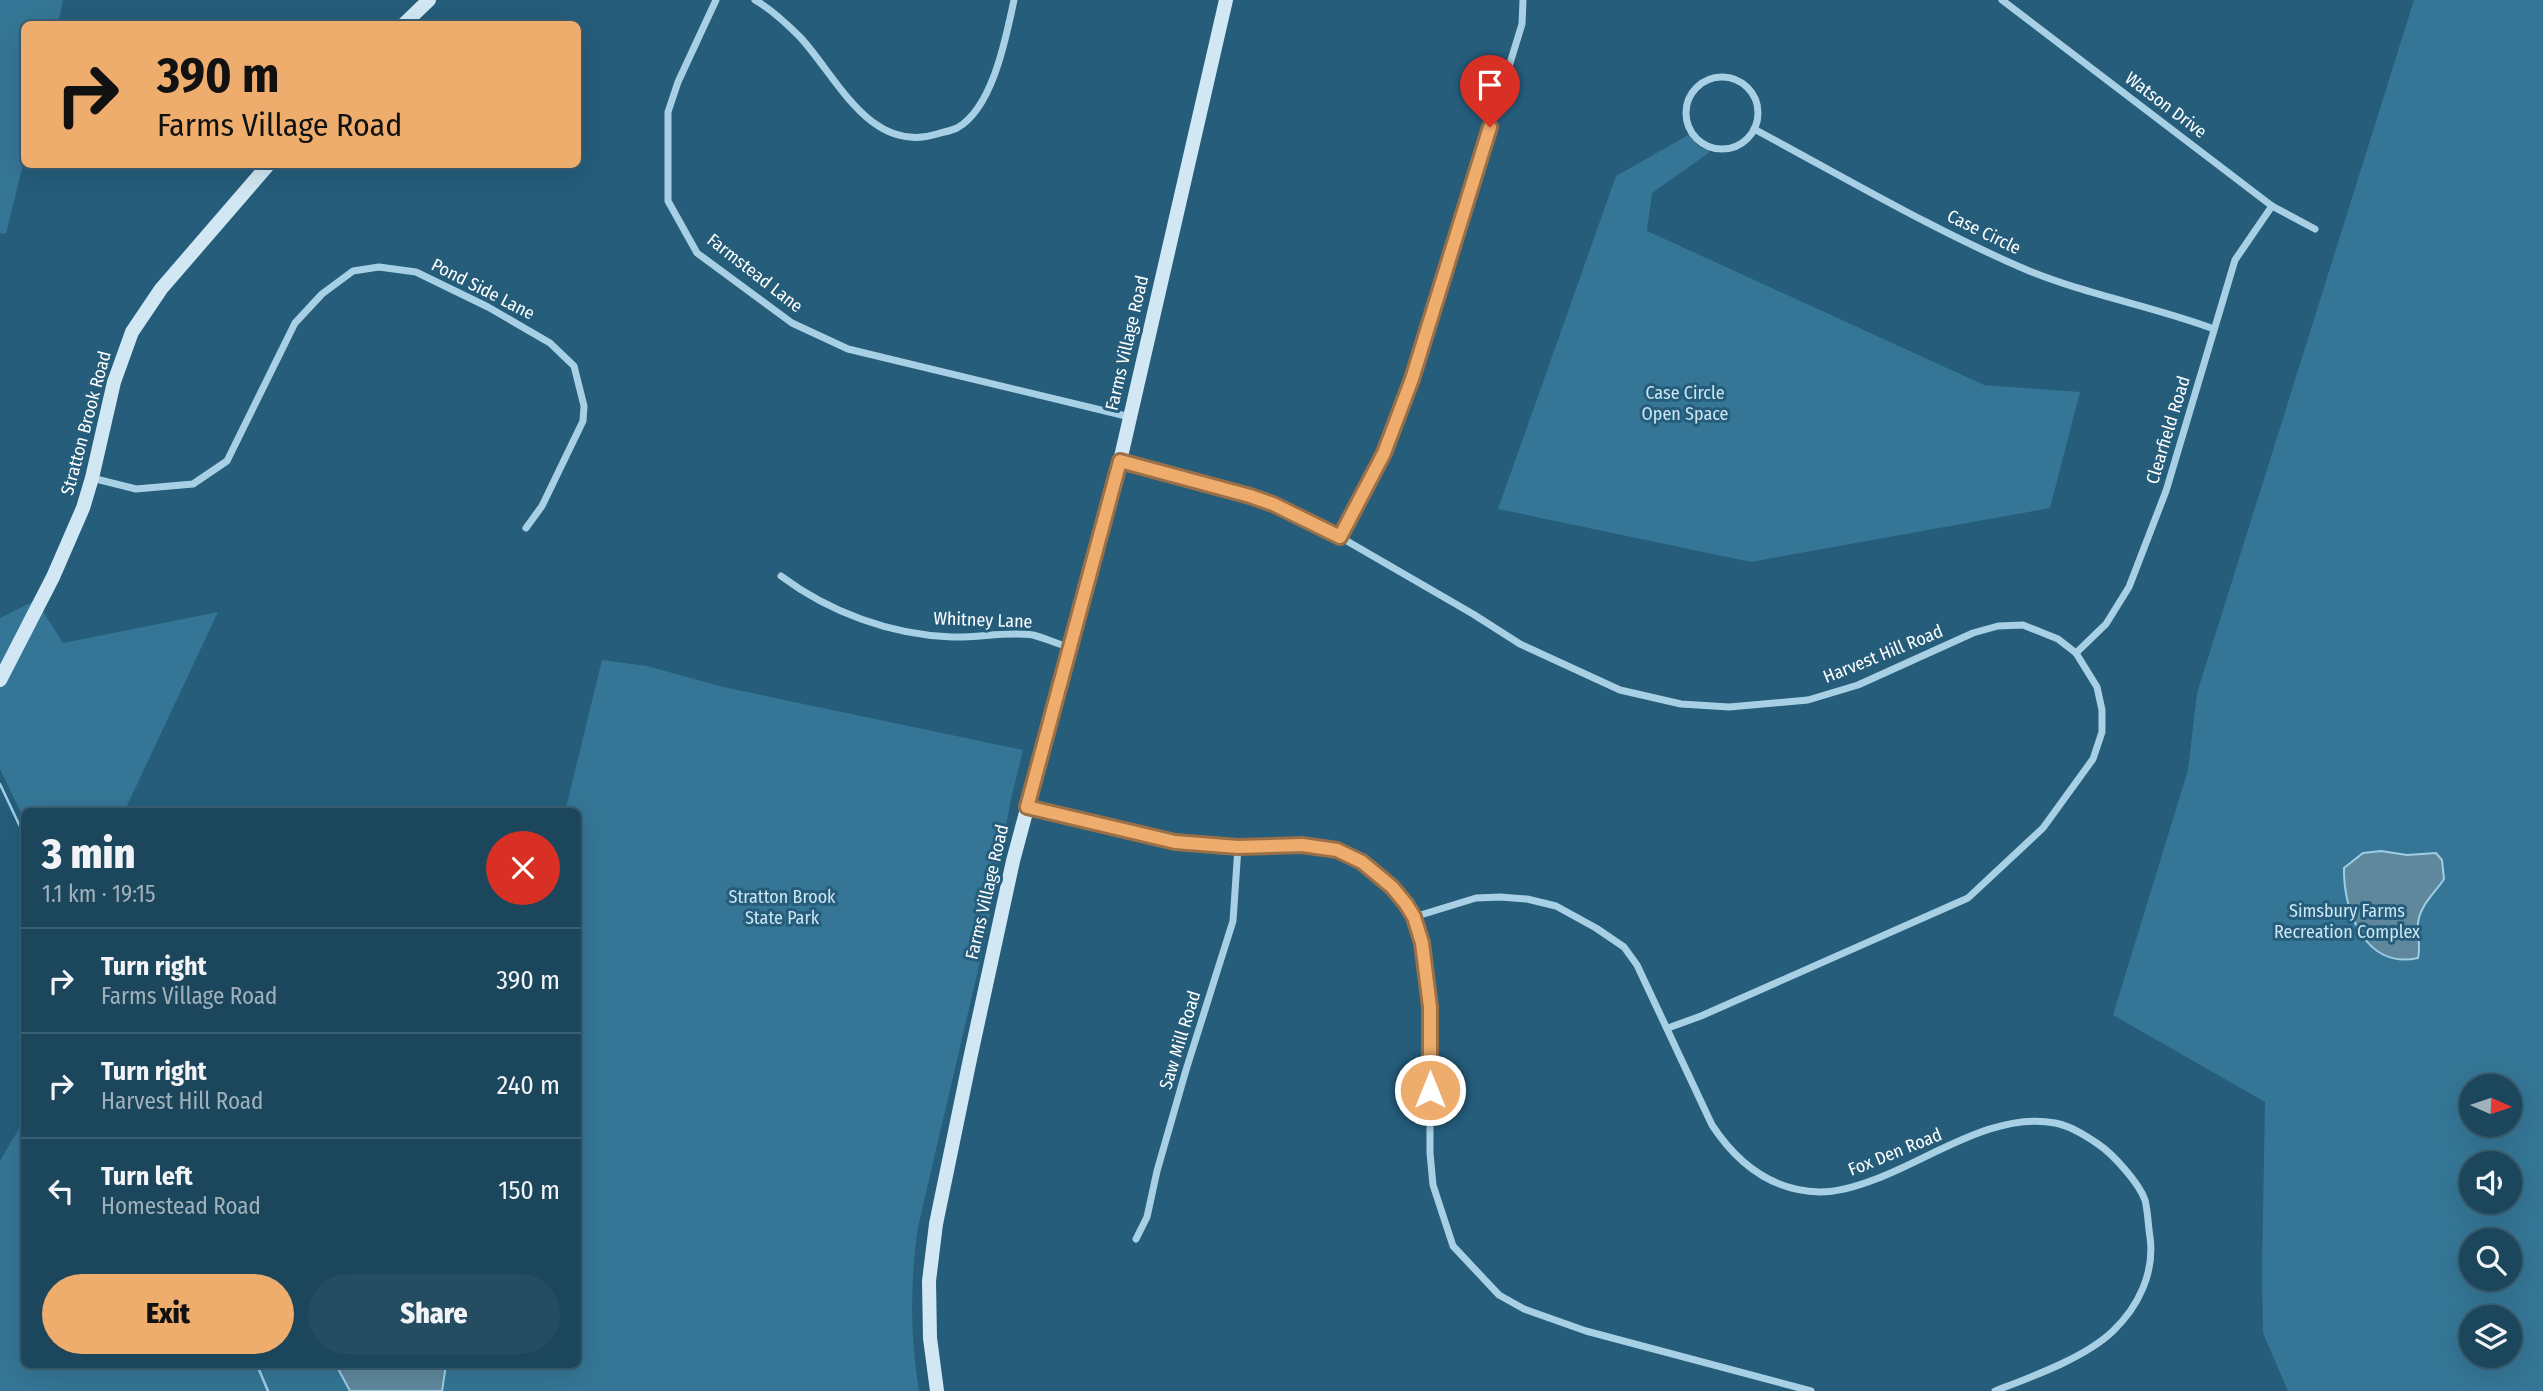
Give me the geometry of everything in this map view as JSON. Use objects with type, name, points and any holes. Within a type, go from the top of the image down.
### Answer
[{"type":"main road","points":[[407,21],[429,0]]},
{"type":"main road","name":"Farms Village Road","points":[[937,1391],[930,1338],[929,1281],[936,1224],[1010,874],[1120,461],[1226,0]]},
{"type":"main road","name":"Stratton Brook Road","points":[[0,680],[72,536],[92,478],[114,382],[132,332],[161,289],[266,168]]},
{"type":"street","name":"Farmstead Lane","points":[[716,0],[678,82],[668,111],[668,201],[697,253],[792,323],[848,349],[1130,417]]},
{"type":"street","points":[[755,0],[800,37],[843,92],[870,121],[893,135],[919,139],[957,128],[974,113],[999,66],[1014,0]]},
{"type":"street","points":[[1340,537],[1384,453],[1412,379],[1522,24],[1523,0]]},
{"type":"street","name":"Watson Drive","points":[[2002,0],[2272,206],[2315,229]]},
{"type":"street","points":[[1709,79],[1733,79],[1744,85],[1752,94],[1757,117],[1754,129],[1747,138],[1728,149],[1706,146],[1690,130],[1686,106],[1691,95],[1709,79]]},
{"type":"street","name":"Case Circle","points":[[1754,129],[1963,241],[2031,272],[2183,317],[2214,329]]},
{"type":"street","name":"Clearfield Road","points":[[2076,653],[2106,624],[2129,587],[2166,491],[2235,260],[2272,206]]},
{"type":"street","name":"Pond Side Lane","points":[[92,478],[136,489],[193,484],[227,461],[295,323],[323,294],[353,271],[379,267],[416,272],[488,307],[550,343],[574,366],[584,407],[583,421],[542,506],[526,528]]},
{"type":"street","name":"Harvest Hill Road","points":[[1120,461],[1273,504],[1340,537],[1520,644],[1620,690],[1681,704],[1728,708],[1808,700],[1858,685],[1973,633],[1998,626],[2023,625],[2038,630],[2058,639],[2076,653],[2097,687],[2102,710],[2102,733],[2093,760],[2043,828],[1990,879],[1968,898],[1956,904],[1668,1028]]},
{"type":"street","name":"Whitney Lane","points":[[780,576],[803,592],[852,616],[900,630],[951,637],[1032,635],[1069,647]]},
{"type":"street","points":[[1027,807],[1175,842],[1238,847],[1302,845],[1337,850],[1362,862],[1392,887],[1414,917],[1422,943],[1428,976],[1430,1153],[1433,1185],[1453,1246],[1499,1295],[1524,1309],[1586,1331],[1778,1387],[1811,1391]]},
{"type":"street","name":"Saw Mill Road","points":[[1136,1239],[1147,1217],[1186,1070],[1233,921],[1238,847]]},
{"type":"street","name":"Fox Den Road","points":[[1414,917],[1476,898],[1527,899],[1556,906],[1624,947],[1637,965],[1712,1125],[1728,1149],[1765,1178],[1797,1190],[1821,1192],[1854,1187],[1992,1128],[2025,1122],[2055,1123],[2079,1132],[2105,1149],[2137,1185],[2145,1200],[2152,1252],[2148,1274],[2128,1317],[2106,1338],[2075,1356],[1995,1391]]},
{"type":"green space","points":[[0,0],[63,0],[59,21],[21,21],[22,168],[6,234],[0,233]]},
{"type":"green space","name":"Simsbury Farms Recreation Complex","points":[[2414,0],[2543,0],[2543,1391],[2288,1391],[2263,1333],[2265,1102],[2113,1015],[2188,770],[2197,693]]},
{"type":"green space","name":"Case Circle Open Space","points":[[1690,134],[1698,146],[1710,152],[1652,193],[1647,231],[1984,385],[2080,392],[2050,508],[1751,562],[1498,509],[1616,176]]},
{"type":"green space","points":[[36,600],[63,643],[218,612],[126,808],[21,808],[21,813],[0,769],[0,618]]},
{"type":"green space","name":"Stratton Brook State Park","points":[[602,660],[647,666],[723,687],[1023,750],[1011,799],[985,940],[918,1227],[912,1309],[919,1391],[0,1391],[0,1161],[21,1125],[21,1368],[581,1368],[581,808],[566,808]]},
{"type":"shaded area","points":[[2381,851],[2407,855],[2436,853],[2442,860],[2444,879],[2419,917],[2418,958],[2400,959],[2384,955],[2371,946],[2353,918],[2344,868],[2363,853]]},
{"type":"shaded area","points":[[338,1368],[446,1368],[442,1391],[350,1391]]},
{"type":"waterway","points":[[0,784],[21,829]]},
{"type":"waterway","points":[[258,1368],[268,1391]]},
{"type":"route","points":[[1430,1090],[1430,1007],[1422,943],[1414,917],[1406,904],[1392,887],[1362,862],[1337,850],[1302,845],[1238,847],[1175,842],[1027,807],[1120,461],[1250,496],[1273,504],[1340,537],[1384,453],[1412,379],[1490,127]]}]
